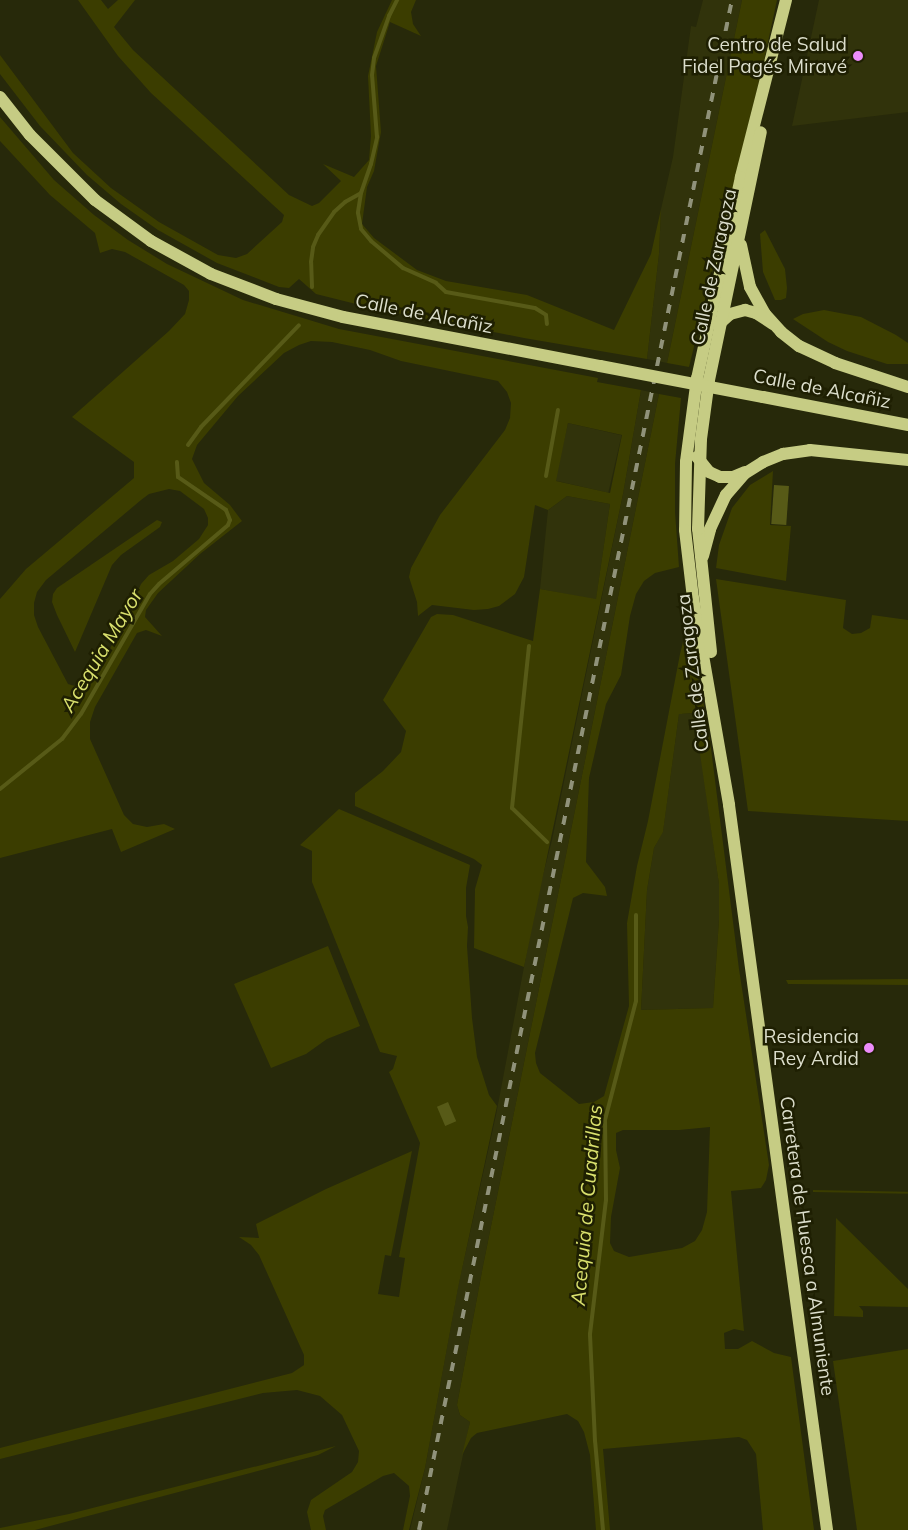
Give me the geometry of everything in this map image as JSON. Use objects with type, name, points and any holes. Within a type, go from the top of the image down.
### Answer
[{"type":"main road","name":"Calle de Zaragoza","points":[[722,759],[693,598],[685,530],[686,462],[692,408],[745,158],[786,0]]},
{"type":"main road","name":"Calle de Zaragoza","points":[[722,759],[700,568],[696,455],[767,105],[777,40]]},
{"type":"main road","name":"Calle de Alcañiz","points":[[0,97],[30,135],[95,200],[151,241],[212,274],[269,297],[343,317],[908,425]]},
{"type":"main road","points":[[740,235],[745,272],[750,287],[773,324]]},
{"type":"main road","points":[[685,530],[696,455],[703,379],[721,292],[723,260]]},
{"type":"main road","points":[[712,338],[722,320],[730,314],[745,310],[756,313],[773,324],[790,339],[813,353],[858,372],[908,387]]},
{"type":"main road","points":[[696,455],[709,472],[720,477],[733,477],[773,458],[802,450],[908,460]]},
{"type":"main road","points":[[700,568],[710,528],[721,503],[731,488],[752,468]]},
{"type":"main road","name":"Carretera de Huesca a Almuniente","points":[[722,759],[827,1530]]},
{"type":"shaded area","points":[[78,0],[101,0],[108,9],[118,0],[135,0],[114,27],[133,50],[289,195],[312,206],[319,203],[341,181],[323,164],[354,177],[369,160],[371,136],[368,76],[377,32],[392,0],[416,0],[411,12],[413,24],[421,36],[390,22],[376,66],[381,132],[374,171],[367,187],[362,224],[374,238],[417,270],[446,281],[527,295],[614,330],[651,254],[661,209],[659,254],[647,359],[524,338],[372,308],[316,294],[299,279],[289,288],[279,287],[217,263],[158,230],[121,204],[87,175],[40,126],[0,74],[0,55],[73,153],[111,188],[159,222],[218,255],[236,258],[247,254],[282,222],[284,215],[151,93],[118,56]]},
{"type":"shaded area","points":[[703,0],[742,0],[667,363],[647,359],[659,254],[661,209],[673,157],[691,26],[696,27]]},
{"type":"shaded area","points":[[742,0],[777,0],[763,65],[689,367],[667,363]]},
{"type":"shaded area","name":"Centro de Salud Fidel Pagés Miravé","points":[[819,0],[908,0],[908,112],[792,126]]},
{"type":"shaded area","points":[[0,117],[54,180],[94,215],[128,240],[167,264],[243,300],[339,329],[598,378],[597,382],[641,390],[623,494],[524,967],[474,948],[475,889],[482,865],[474,859],[355,806],[355,793],[383,771],[401,752],[406,731],[383,700],[431,617],[437,614],[453,615],[533,641],[540,589],[596,599],[610,504],[567,496],[548,510],[535,505],[524,577],[515,594],[499,606],[488,609],[474,610],[432,605],[418,616],[417,602],[409,577],[411,568],[440,515],[505,430],[510,418],[511,403],[507,392],[498,381],[401,361],[370,350],[332,342],[311,341],[284,353],[238,396],[197,445],[192,459],[204,483],[230,505],[242,521],[200,554],[158,593],[146,610],[145,617],[162,636],[146,630],[137,633],[95,707],[90,722],[90,739],[124,815],[133,824],[147,827],[164,824],[175,829],[121,852],[112,829],[0,858],[0,599],[26,569],[134,478],[134,462],[72,417],[169,331],[185,314],[189,300],[189,291],[184,285],[125,252],[112,249],[100,253],[95,233],[50,195],[0,141]],"holes":[[[568,423],[622,435],[610,493],[556,481]],[[169,489],[180,491],[204,509],[208,518],[208,525],[199,539],[173,561],[149,575],[141,584],[119,632],[95,676],[86,683],[75,686],[68,684],[38,627],[34,615],[34,603],[37,592],[46,580],[141,500],[149,494]]]},
{"type":"shaded area","points":[[765,230],[785,269],[786,298],[781,300],[775,300],[763,272],[760,234]]},
{"type":"shaded area","points":[[824,310],[861,317],[896,335],[908,343],[908,364],[887,364],[847,351],[828,342],[793,319],[803,314]]},
{"type":"shaded area","points":[[641,390],[659,394],[483,1266],[457,1405],[460,1415],[470,1422],[447,1530],[410,1530],[425,1468],[458,1287],[496,1115],[537,898],[552,840],[623,494]]},
{"type":"shaded area","points":[[659,394],[681,398],[675,464],[675,512],[679,567],[655,573],[644,581],[636,594],[630,616],[621,675],[606,704],[589,778],[586,862],[605,887],[607,896],[583,893],[573,898],[535,1053],[536,1063],[540,1073],[579,1104],[594,1102],[604,1096],[629,1006],[627,923],[637,866],[648,821],[680,654],[684,638],[689,634],[708,725],[739,969],[769,1165],[766,1180],[761,1188],[731,1191],[744,1331],[734,1329],[724,1333],[725,1349],[738,1349],[752,1341],[774,1353],[791,1357],[814,1530],[763,1530],[756,1454],[747,1440],[739,1437],[603,1449],[610,1530],[596,1530],[590,1455],[584,1432],[578,1421],[567,1414],[477,1433],[471,1438],[462,1455],[470,1422],[460,1415],[457,1405],[483,1266]],"holes":[[[694,713],[719,884],[719,920],[713,1008],[641,1010],[647,890],[654,848],[663,832],[679,714]],[[710,1127],[707,1212],[702,1230],[695,1241],[682,1248],[629,1257],[614,1251],[610,1243],[611,1217],[620,1168],[616,1150],[616,1133],[623,1130],[679,1130]]]},
{"type":"shaded area","points":[[568,423],[622,435],[608,493],[555,480]]},
{"type":"shaded area","points":[[773,471],[770,525],[791,526],[786,581],[716,568],[719,545],[732,508],[750,485]]},
{"type":"shaded area","points":[[774,485],[789,486],[786,525],[771,524]]},
{"type":"shaded area","points":[[567,496],[610,504],[596,600],[540,589],[548,510]]},
{"type":"shaded area","points":[[157,520],[162,522],[160,527],[121,555],[112,565],[75,652],[52,602],[53,594],[57,588]]},
{"type":"shaded area","points":[[716,579],[846,600],[843,628],[852,634],[861,633],[870,628],[872,615],[908,620],[908,821],[748,811]]},
{"type":"shaded area","points":[[695,713],[719,884],[719,920],[713,1008],[641,1010],[647,890],[654,848],[663,831],[679,714]]},
{"type":"shaded area","points":[[339,809],[470,865],[466,888],[466,916],[472,1018],[477,1057],[489,1095],[497,1106],[458,1288],[425,1468],[409,1530],[403,1530],[410,1496],[409,1486],[394,1473],[383,1476],[325,1510],[323,1516],[326,1530],[311,1530],[307,1512],[311,1500],[352,1472],[358,1462],[359,1451],[342,1415],[320,1396],[297,1390],[263,1393],[0,1459],[0,1448],[292,1373],[304,1365],[304,1355],[259,1255],[251,1245],[239,1237],[259,1238],[256,1224],[326,1189],[412,1151],[391,1256],[385,1255],[378,1294],[399,1297],[405,1258],[399,1257],[420,1143],[389,1072],[393,1069],[397,1056],[380,1052],[312,882],[312,851],[300,845]]},
{"type":"shaded area","points":[[328,946],[360,1026],[327,1039],[306,1054],[271,1068],[234,984]]},
{"type":"shaded area","points":[[908,979],[908,985],[788,984],[786,980]]},
{"type":"shaded area","points":[[448,1102],[456,1121],[445,1126],[437,1107]]},
{"type":"shaded area","points":[[813,1190],[908,1192],[908,1194],[813,1192]]},
{"type":"shaded area","points":[[836,1218],[908,1289],[908,1307],[859,1306],[863,1311],[863,1317],[834,1316]]},
{"type":"shaded area","points":[[908,1349],[908,1530],[857,1530],[833,1361]]},
{"type":"shaded area","points":[[336,1446],[318,1455],[35,1530],[0,1530],[0,1528],[69,1514]]},
{"type":"waterway","name":"Acequia Mayor","points":[[312,287],[311,262],[313,247],[318,235],[334,212],[345,202],[361,193],[371,164],[377,137],[372,75],[374,58],[389,16],[397,0]]},
{"type":"waterway","name":"Acequia de Cuadrillas","points":[[361,193],[358,213],[361,229],[371,241],[403,268],[436,283],[446,292],[535,308],[546,315],[547,324]]},
{"type":"waterway","name":"Acequia Mayor","points":[[188,445],[201,427],[299,325]]},
{"type":"waterway","name":"Acequia de Cuadrillas","points":[[546,476],[558,410]]},
{"type":"waterway","name":"Acequia Mayor","points":[[0,789],[62,739],[81,714],[150,594],[159,584],[228,525],[230,520],[226,510],[178,477],[177,462]]},
{"type":"waterway","name":"Acequia de Cuadrillas","points":[[529,646],[512,808],[547,842]]},
{"type":"waterway","name":"Acequia de Cuadrillas","points":[[603,1530],[595,1441],[590,1334],[606,1200],[605,1120],[636,1001],[636,915]]},
{"type":"railway","points":[[419,1530],[732,0]]},
{"type":"place","name":"Centro de Salud Fidel Pagés Miravé","points":[[858,56]]},
{"type":"place","name":"Residencia Rey Ardid","points":[[869,1048]]}]
